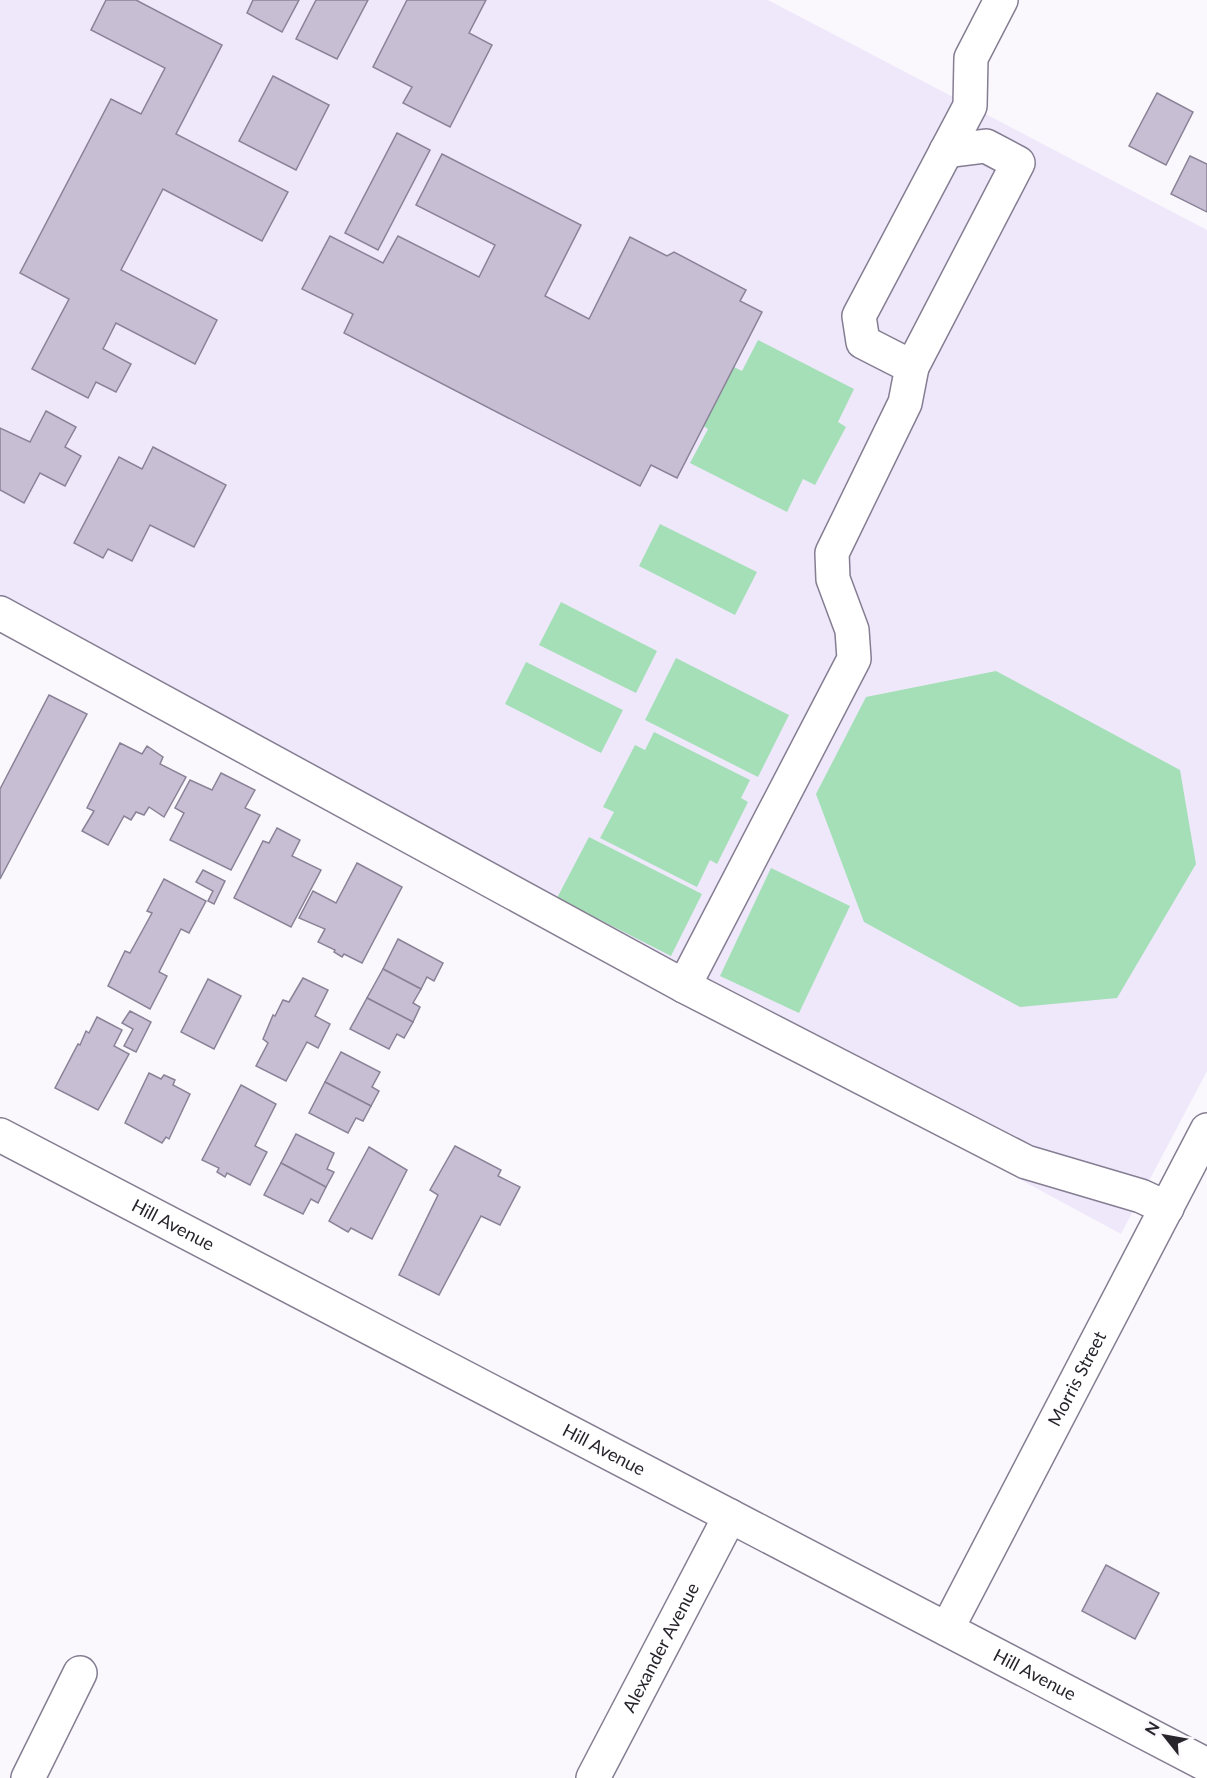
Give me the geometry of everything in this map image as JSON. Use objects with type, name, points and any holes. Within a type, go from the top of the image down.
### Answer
[{"type":"street","points":[[912,367],[863,342],[860,316],[970,106],[971,58],[1001,0]]},
{"type":"street","points":[[684,986],[854,659],[852,630],[833,579],[832,553],[905,404],[912,367],[1018,163],[986,146],[946,150]]},
{"type":"street","points":[[0,613],[684,986],[1026,1162],[1141,1196],[1167,1208]]},
{"type":"street","name":"Morris Street","points":[[947,1629],[1207,1130]]},
{"type":"street","name":"Hill Avenue","points":[[0,1135],[1207,1765]]},
{"type":"street","name":"Alexander Avenue","points":[[593,1778],[730,1516]]},
{"type":"street","points":[[28,1778],[80,1673]]},
{"type":"shaded area","points":[[0,0],[768,0],[1207,230],[1207,1071],[1121,1234],[0,627]]},
{"type":"green space","points":[[758,340],[854,389],[838,422],[846,427],[815,485],[803,479],[787,512],[690,463],[708,429],[699,423],[730,365],[742,371]]},
{"type":"green space","points":[[660,524],[757,572],[735,615],[639,566]]},
{"type":"green space","points":[[561,602],[657,651],[636,693],[539,645]]},
{"type":"green space","points":[[676,658],[789,715],[758,777],[645,720]]},
{"type":"green space","points":[[526,662],[623,710],[601,753],[505,704]]},
{"type":"green space","points":[[996,671],[1180,770],[1196,864],[1117,998],[1020,1007],[864,922],[816,794],[866,697]]},
{"type":"green space","points":[[654,732],[750,780],[741,798],[748,802],[717,864],[710,860],[697,887],[600,838],[614,812],[603,807],[635,745],[645,750]]},
{"type":"green space","points":[[589,837],[702,894],[671,956],[557,898]]},
{"type":"green space","points":[[771,868],[850,906],[799,1013],[720,976]]},
{"type":"building","points":[[106,0],[136,0],[222,45],[176,134],[288,192],[262,241],[163,189],[121,270],[217,320],[195,364],[116,323],[103,349],[131,364],[116,392],[96,382],[88,398],[32,369],[69,299],[20,273],[111,99],[141,114],[165,68],[91,30]]},
{"type":"building","points":[[253,0],[299,0],[282,32],[247,13]]},
{"type":"building","points":[[316,0],[368,0],[337,59],[296,39]]},
{"type":"building","points":[[407,0],[486,0],[469,33],[492,45],[450,127],[403,103],[412,87],[373,67]]},
{"type":"building","points":[[273,76],[329,105],[296,170],[239,141]]},
{"type":"building","points":[[1157,93],[1193,112],[1166,165],[1129,146]]},
{"type":"building","points":[[397,133],[430,150],[378,250],[345,233]]},
{"type":"building","points":[[442,154],[581,225],[545,296],[589,319],[630,237],[667,256],[674,252],[746,290],[740,301],[762,312],[677,478],[651,465],[640,486],[344,333],[353,314],[302,289],[330,236],[383,263],[398,236],[479,277],[495,245],[416,205]]},
{"type":"building","points":[[1190,156],[1207,164],[1207,212],[1171,194]]},
{"type":"building","points":[[46,411],[76,427],[65,447],[81,456],[65,486],[40,473],[24,503],[0,490],[0,428],[30,442]]},
{"type":"building","points":[[153,447],[226,485],[194,547],[150,525],[132,561],[108,549],[103,558],[74,543],[119,457],[142,469]]},
{"type":"building","points":[[49,695],[87,714],[0,879],[0,789]]},
{"type":"building","points":[[120,743],[142,754],[147,746],[163,757],[160,764],[186,777],[164,817],[149,807],[144,815],[136,812],[131,820],[124,816],[108,845],[82,831],[94,811],[87,808]]},
{"type":"building","points":[[221,773],[255,790],[245,808],[260,815],[231,870],[170,840],[184,813],[175,808],[190,780],[212,790]]},
{"type":"building","points":[[277,828],[300,840],[292,856],[321,870],[291,927],[234,898],[263,841],[269,843]]},
{"type":"building","points":[[357,863],[402,887],[362,963],[344,954],[342,957],[334,952],[335,950],[318,942],[325,929],[299,918],[313,891],[336,903]]},
{"type":"building","points":[[203,870],[225,881],[214,904],[208,901],[213,891],[196,882]]},
{"type":"building","points":[[164,879],[206,901],[189,933],[181,929],[159,972],[167,976],[150,1009],[108,986],[125,951],[130,953],[152,913],[147,911]]},
{"type":"building","points":[[398,939],[443,963],[434,981],[427,977],[421,989],[383,969]]},
{"type":"building","points":[[383,969],[421,989],[413,1003],[420,1007],[413,1022],[367,998]]},
{"type":"building","points":[[303,978],[328,990],[315,1016],[330,1024],[318,1048],[307,1042],[286,1081],[256,1066],[268,1043],[263,1039],[273,1015],[275,1016],[283,1000],[289,1002]]},
{"type":"building","points":[[208,979],[241,996],[214,1049],[181,1032]]},
{"type":"building","points":[[367,998],[413,1022],[404,1038],[397,1034],[389,1049],[350,1029]]},
{"type":"building","points":[[130,1011],[151,1022],[136,1052],[124,1046],[133,1029],[122,1023]]},
{"type":"building","points":[[97,1017],[122,1030],[114,1046],[129,1054],[98,1110],[55,1088],[78,1044],[80,1045],[86,1031],[89,1033]]},
{"type":"building","points":[[341,1052],[380,1072],[372,1087],[379,1091],[371,1106],[325,1082]]},
{"type":"building","points":[[149,1073],[161,1079],[164,1075],[175,1080],[173,1085],[190,1094],[169,1139],[166,1137],[162,1143],[125,1123]]},
{"type":"building","points":[[325,1082],[371,1106],[363,1121],[356,1118],[348,1133],[309,1113]]},
{"type":"building","points":[[241,1085],[276,1104],[255,1146],[267,1152],[250,1185],[227,1173],[225,1177],[217,1172],[219,1168],[202,1160]]},
{"type":"building","points":[[296,1134],[334,1153],[327,1169],[334,1172],[326,1187],[281,1163]]},
{"type":"building","points":[[455,1146],[501,1170],[498,1176],[520,1187],[500,1225],[481,1216],[439,1295],[399,1275],[438,1195],[430,1190]]},
{"type":"building","points":[[369,1147],[407,1170],[372,1239],[351,1228],[348,1232],[329,1221]]},
{"type":"building","points":[[281,1163],[326,1187],[318,1203],[311,1199],[303,1214],[264,1195]]},
{"type":"building","points":[[1106,1565],[1159,1593],[1135,1639],[1082,1611]]}]
